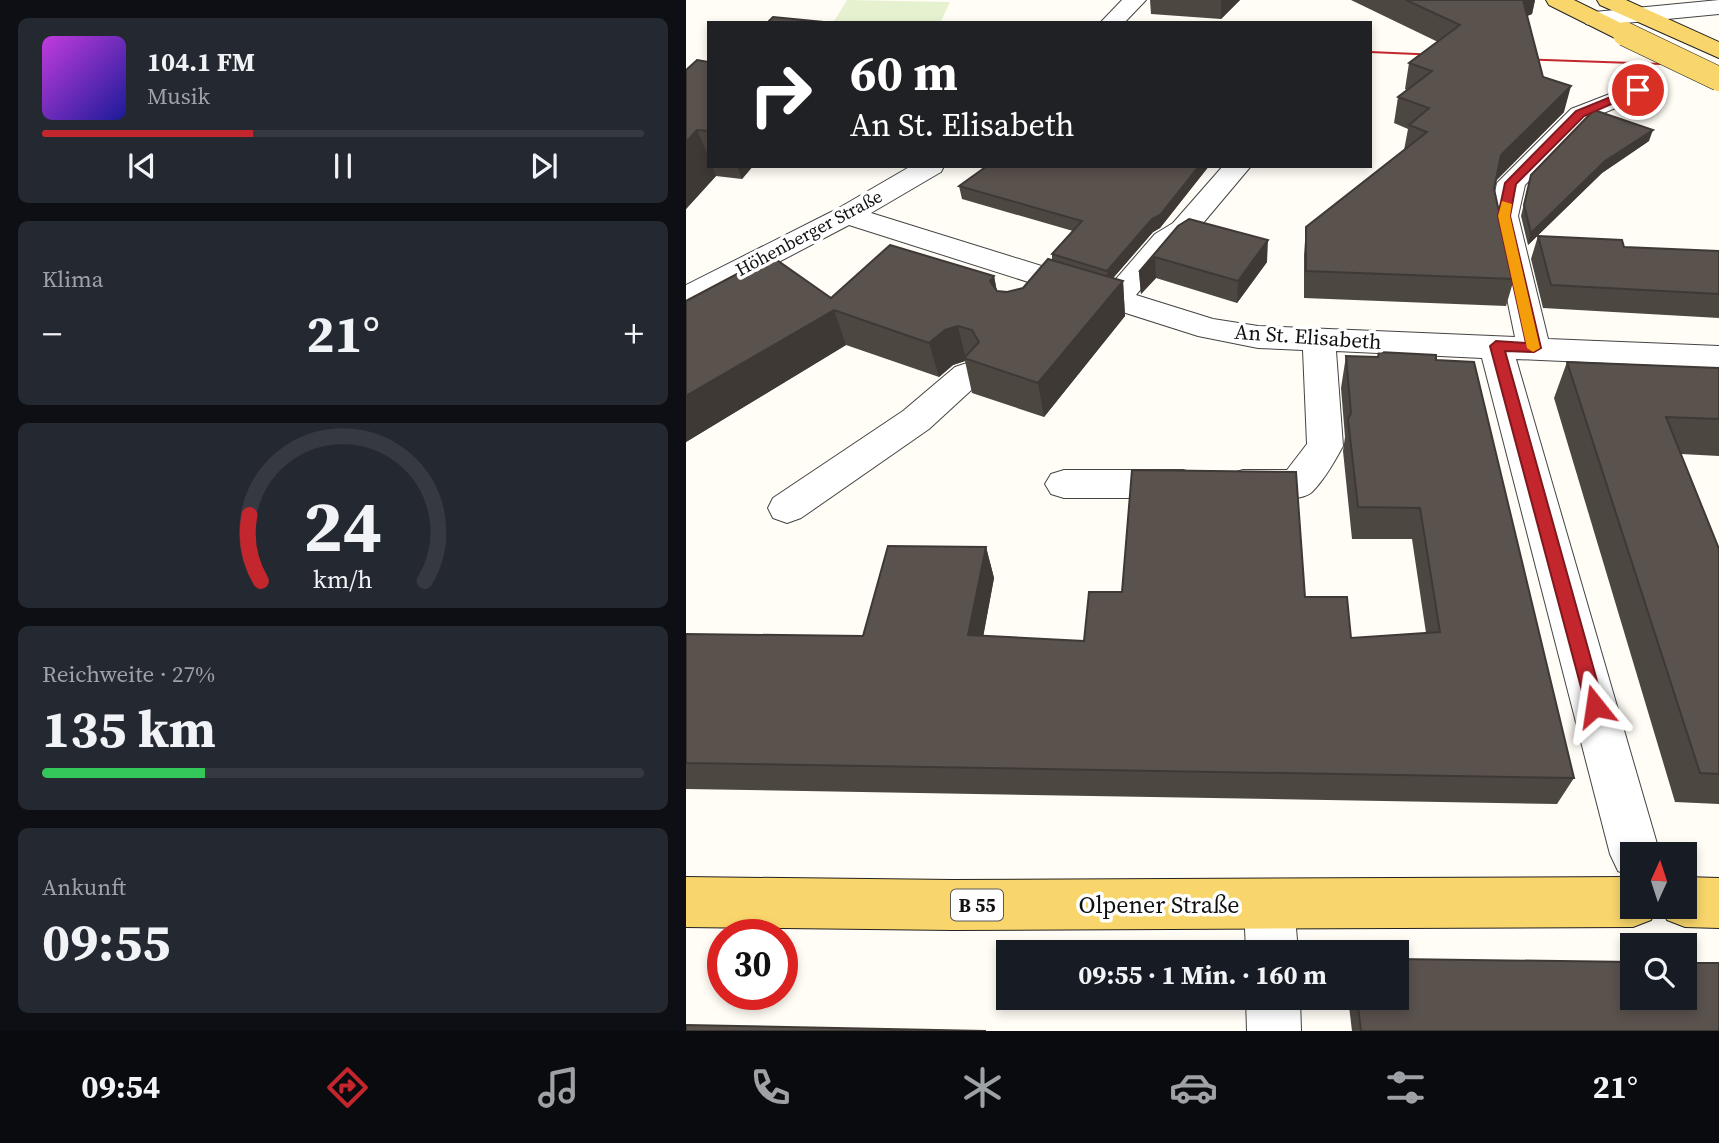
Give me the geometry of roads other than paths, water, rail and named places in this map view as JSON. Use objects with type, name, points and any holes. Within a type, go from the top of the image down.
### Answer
[{"type":"main road","points":[[1557,0],[1601,9],[1625,34],[1719,79]]},
{"type":"main road","points":[[1639,14],[1719,51]]},
{"type":"main road","name":"Olpener Straße","points":[[686,902],[953,905],[1270,928],[1620,903]]},
{"type":"main road","points":[[1698,902],[1719,903]]},
{"type":"street","points":[[1098,21],[1116,0]]},
{"type":"street","points":[[1113,21],[1135,0]]},
{"type":"street","points":[[1601,9],[1639,14],[1719,8]]},
{"type":"street","points":[[1633,842],[1515,347],[1504,216],[1511,183],[1580,114],[1638,90]]},
{"type":"street","name":"Höhenberger Straße","points":[[686,298],[847,215],[927,168]]},
{"type":"street","points":[[1116,299],[1166,240],[1183,229],[1236,168]]},
{"type":"street","name":"An St. Elisabeth","points":[[847,215],[1210,329],[1258,337],[1719,357]]},
{"type":"street","points":[[1023,307],[1046,277]]},
{"type":"street","points":[[1064,484],[1297,484],[1325,446],[1319,339]]},
{"type":"street","points":[[787,508],[916,420],[967,375]]},
{"type":"street","points":[[1273,1010],[1274,1031]]},
{"type":"tram line","points":[[1372,52],[1439,55]]},
{"type":"tram line","points":[[1520,59],[1719,66]]}]
